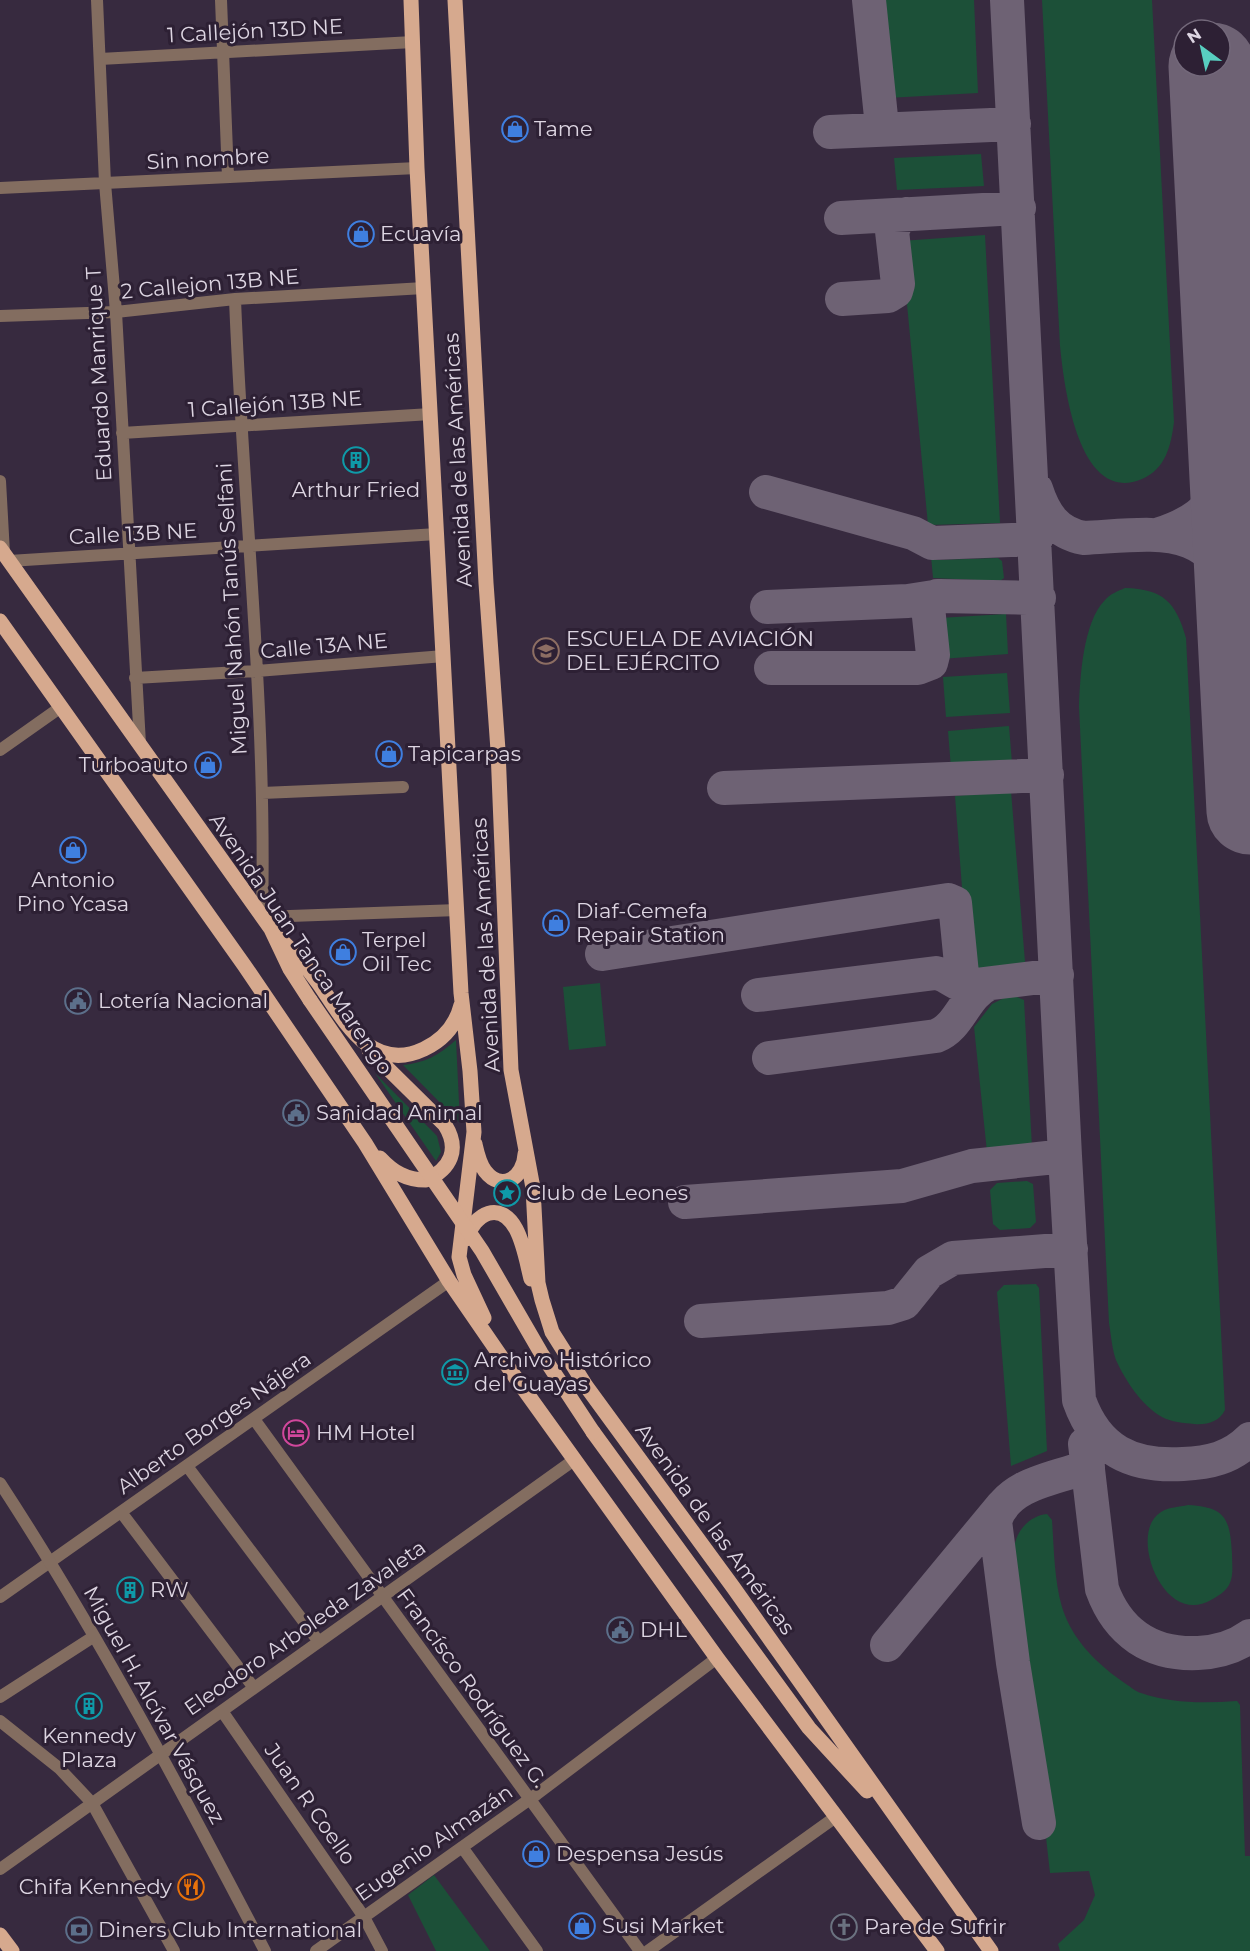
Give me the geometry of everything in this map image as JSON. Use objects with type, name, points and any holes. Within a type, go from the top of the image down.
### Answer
[{"type":"main road","name":"Avenida de las Américas","points":[[411,0],[417,168],[461,993],[474,1132],[457,1278],[513,1374],[574,1460],[717,1658],[937,1951]]},
{"type":"main road","name":"Avenida de las Américas","points":[[455,0],[486,583],[498,750],[511,1070],[533,1188],[538,1282],[552,1332],[586,1386],[991,1951]]},
{"type":"main road","name":"Avenida Juan Tanca Marengo","points":[[4,554],[266,923],[290,969],[482,1251],[541,1353],[593,1432]]},
{"type":"main road","points":[[0,621],[244,965],[457,1278]]},
{"type":"main road","points":[[266,923],[302,961],[356,1035],[444,1125],[452,1140],[453,1149],[451,1157],[442,1170],[426,1180],[420,1180],[400,1174],[390,1168],[365,1143]]},
{"type":"main road","points":[[356,1035],[382,1054],[417,1052],[438,1040],[454,1024],[460,1006],[461,993]]},
{"type":"main road","points":[[474,1132],[483,1169],[495,1179],[502,1181],[515,1178],[523,1166],[525,1151]]},
{"type":"main road","points":[[457,1278],[465,1241],[473,1223],[485,1214],[497,1213],[505,1217],[516,1229],[520,1238],[538,1304],[552,1332]]},
{"type":"main road","name":"Avenida de las Américas","points":[[593,1432],[810,1728],[913,1842]]},
{"type":"main road","points":[[667,1497],[687,1561]]},
{"type":"main road","points":[[0,1935],[12,1951]]},
{"type":"street","name":"Eduardo Manrique T","points":[[97,0],[105,183],[116,312],[140,746]]},
{"type":"street","points":[[221,0],[228,177]]},
{"type":"street","name":"1 Callejón 13D NE","points":[[100,59],[413,42]]},
{"type":"street","name":"Sin nombre","points":[[0,188],[417,168]]},
{"type":"street","name":"2 Callejon 13B NE","points":[[0,316],[116,312],[236,299],[424,288]]},
{"type":"street","name":"Miguel Nahón Tanús Selfani","points":[[236,299],[240,425],[251,547],[257,671],[266,923]]},
{"type":"street","name":"1 Callejón 13B NE","points":[[122,433],[431,414]]},
{"type":"street","points":[[0,481],[4,554]]},
{"type":"street","name":"Calle 13B NE","points":[[4,554],[128,553],[438,534]]},
{"type":"street","name":"Calle 13A NE","points":[[135,678],[444,656]]},
{"type":"street","points":[[0,750],[61,707]]},
{"type":"street","points":[[262,793],[403,787]]},
{"type":"street","points":[[266,923],[458,910]]},
{"type":"street","name":"Alberto Borges Nájera","points":[[0,1597],[457,1278]]},
{"type":"street","name":"Francísco Rodríguez G.","points":[[254,1419],[640,1951]]},
{"type":"street","name":"Eleodoro Arboleda Zavaleta","points":[[0,1869],[574,1460]]},
{"type":"street","points":[[187,1466],[319,1642]]},
{"type":"street","name":"Miguel H. Alcívar Vásquez","points":[[0,1483],[51,1561],[162,1754],[265,1951]]},
{"type":"street","points":[[121,1512],[254,1688]]},
{"type":"street","points":[[0,1697],[93,1637]]},
{"type":"street","name":"Eugenio Almazán","points":[[316,1951],[529,1800],[717,1658]]},
{"type":"street","name":"Juan R Coello","points":[[222,1711],[364,1917],[382,1951]]},
{"type":"street","points":[[0,1721],[59,1768],[92,1803],[174,1951]]},
{"type":"street","points":[[648,1951],[837,1816]]},
{"type":"street","points":[[462,1847],[537,1951]]},
{"type":"green space","points":[[881,0],[974,0],[978,93],[887,98]]},
{"type":"green space","points":[[1042,0],[1152,0],[1174,422],[1169,448],[1162,463],[1150,475],[1142,479],[1120,483],[1103,475],[1089,459],[1071,412],[1060,346]]},
{"type":"green space","points":[[981,154],[984,186],[897,190],[894,158]]},
{"type":"green space","points":[[985,235],[1000,523],[928,525],[901,241]]},
{"type":"green space","points":[[931,556],[937,560],[998,558],[1002,561],[1004,578],[1000,581],[933,578]]},
{"type":"green space","points":[[1125,588],[1149,591],[1166,600],[1178,615],[1186,638],[1225,1410],[1216,1420],[1203,1424],[1182,1423],[1166,1419],[1141,1399],[1129,1384],[1116,1360],[1109,1323],[1079,707],[1084,651],[1092,622],[1107,598]]},
{"type":"green space","points":[[1006,614],[1008,654],[941,659],[939,618]]},
{"type":"green space","points":[[1007,673],[1010,713],[946,717],[943,677]]},
{"type":"green space","points":[[1009,726],[1012,763],[951,768],[948,731]]},
{"type":"green space","points":[[1011,791],[1026,974],[969,979],[955,796]]},
{"type":"green space","points":[[600,983],[606,1046],[569,1050],[563,987]]},
{"type":"green space","points":[[1008,996],[1024,1000],[1032,1147],[987,1152],[974,1027],[992,1004]]},
{"type":"green space","points":[[456,1040],[460,1123],[403,1065],[431,1057]]},
{"type":"green space","points":[[375,1073],[437,1136],[441,1152],[436,1161]]},
{"type":"green space","points":[[1027,1181],[1033,1184],[1036,1222],[1030,1228],[1000,1230],[993,1224],[990,1190],[997,1183]]},
{"type":"green space","points":[[1036,1284],[1039,1288],[1047,1451],[1011,1466],[997,1292],[1004,1285]]},
{"type":"green space","points":[[1188,1505],[1211,1509],[1224,1517],[1230,1532],[1232,1554],[1231,1581],[1227,1587],[1211,1600],[1194,1605],[1178,1601],[1165,1590],[1155,1574],[1149,1556],[1148,1538],[1151,1523],[1161,1512]]},
{"type":"green space","points":[[1047,1514],[1052,1520],[1056,1575],[1066,1619],[1079,1641],[1096,1660],[1134,1689],[1153,1697],[1177,1701],[1237,1701],[1240,1705],[1245,1856],[1250,1856],[1250,1951],[1060,1951],[1058,1944],[1084,1920],[1095,1895],[1089,1871],[1050,1873],[1014,1552],[1016,1538],[1023,1527],[1034,1518]]},
{"type":"green space","points":[[434,1875],[490,1951],[436,1951],[408,1895]]},
{"type":"taxiway","points":[[869,0],[881,117],[887,127],[896,129]]},
{"type":"taxiway","points":[[1007,0],[1079,1400],[1096,1432],[1106,1443],[1132,1459],[1165,1464],[1211,1461],[1235,1451],[1250,1439]]},
{"type":"taxiway","points":[[830,132],[1014,124]]},
{"type":"taxiway","points":[[841,218],[1019,208]]},
{"type":"taxiway","points":[[842,299],[888,296],[896,291],[898,284],[892,231],[898,219],[907,214]]},
{"type":"taxiway","points":[[1225,326],[1250,325]]},
{"type":"taxiway","points":[[1160,534],[1190,521],[1211,503],[1224,479],[1232,447]]},
{"type":"taxiway","points":[[1234,487],[1250,506]]},
{"type":"taxiway","points":[[1036,489],[1052,521],[1074,535],[1084,538],[1160,535],[1182,539],[1200,547],[1216,561],[1230,582],[1240,611]]},
{"type":"taxiway","points":[[766,492],[913,533],[932,543],[1036,539]]},
{"type":"taxiway","points":[[771,668],[918,668],[931,663],[933,655],[928,607],[931,600],[937,596]]},
{"type":"taxiway","points":[[767,607],[908,601],[940,596],[1039,598]]},
{"type":"taxiway","points":[[724,788],[1047,775]]},
{"type":"taxiway","points":[[602,954],[948,900],[955,903],[963,978],[973,986]]},
{"type":"taxiway","points":[[758,995],[936,973],[967,986],[1057,975]]},
{"type":"taxiway","points":[[769,1058],[936,1036],[951,1026],[973,996],[988,984]]},
{"type":"taxiway","points":[[685,1202],[902,1186],[972,1166],[1065,1156]]},
{"type":"taxiway","points":[[701,1321],[888,1308],[904,1303],[929,1272],[953,1258],[1071,1249]]},
{"type":"taxiway","points":[[1085,1444],[1102,1589],[1117,1618],[1138,1638],[1165,1650],[1181,1653],[1219,1650],[1250,1636]]},
{"type":"taxiway","points":[[1039,1823],[1013,1663],[995,1521],[1010,1498],[1033,1484],[1088,1467]]},
{"type":"taxiway","points":[[887,1645],[1002,1506]]},
{"type":"runway","points":[[1213,78],[1250,811]]},
{"type":"place","name":"Tame","points":[[515,129]]},
{"type":"place","name":"Ecuavía","points":[[361,234]]},
{"type":"place","name":"Arthur Fried","points":[[356,460]]},
{"type":"place","name":"ESCUELA DE AVIACIÓN DEL EJÉRCITO","points":[[546,651]]},
{"type":"place","name":"Tapicarpas","points":[[389,754]]},
{"type":"place","name":"Turboauto","points":[[208,765]]},
{"type":"place","name":"Antonio Pino Ycasa","points":[[73,850]]},
{"type":"place","name":"Diaf-Cemefa Repair Station","points":[[556,923]]},
{"type":"place","name":"Terpel Oil Tec","points":[[343,952]]},
{"type":"place","name":"Lotería Nacional","points":[[78,1001]]},
{"type":"place","name":"Sanidad Animal","points":[[296,1113]]},
{"type":"place","name":"Club de Leones","points":[[507,1193]]},
{"type":"place","name":"Archivo Histórico del Guayas","points":[[455,1372]]},
{"type":"place","name":"HM Hotel","points":[[296,1433]]},
{"type":"place","name":"RW","points":[[130,1590]]},
{"type":"place","name":"DHL","points":[[620,1630]]},
{"type":"place","name":"Kennedy Plaza","points":[[89,1706]]},
{"type":"place","name":"Despensa Jesús","points":[[536,1854]]},
{"type":"place","name":"Chifa Kennedy","points":[[191,1887]]},
{"type":"place","name":"Susi Market","points":[[582,1926]]},
{"type":"place","name":"Pare de Sufrir","points":[[844,1927]]},
{"type":"place","name":"Diners Club International","points":[[79,1930]]}]
